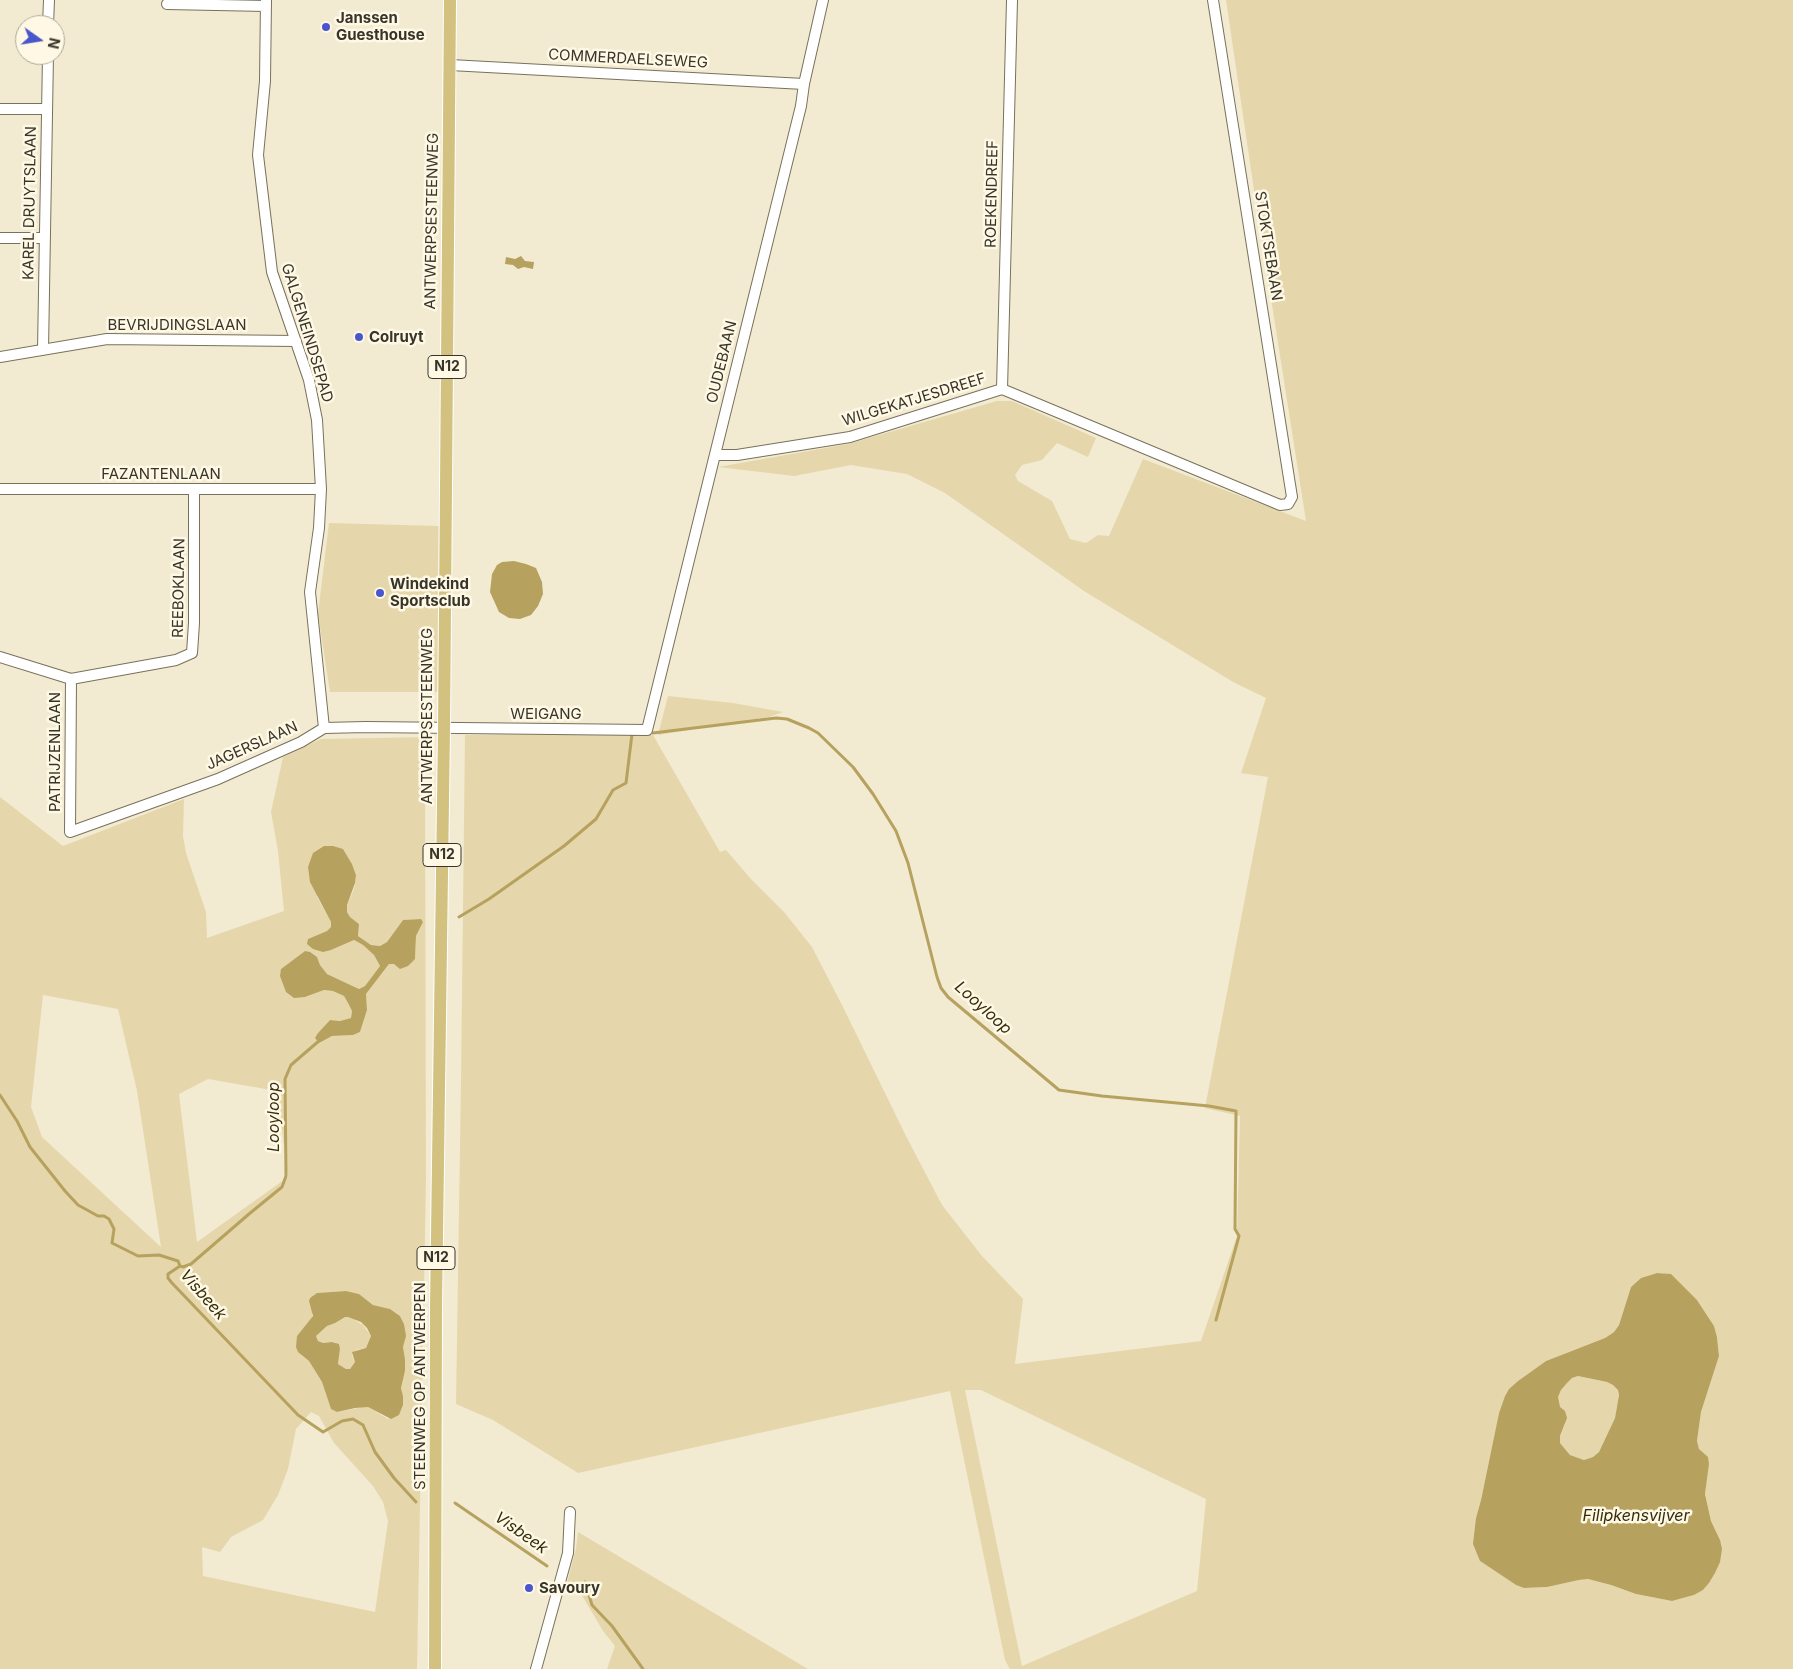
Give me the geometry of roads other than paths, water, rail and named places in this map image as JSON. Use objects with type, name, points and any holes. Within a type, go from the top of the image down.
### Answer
[{"type":"main road","name":"ANTWERPSESTEENWEG","points":[[441,922],[450,0]]},
{"type":"main road","name":"STEENWEG OP ANTWERPEN","points":[[435,1669],[436,1307],[441,922]]},
{"type":"street","points":[[48,15],[49,0]]},
{"type":"street","name":"OUDEBAAN","points":[[647,730],[801,106],[804,84],[823,0]]},
{"type":"street","name":"ROEKENDREEF","points":[[1002,389],[1012,0]]},
{"type":"street","name":"STOKTSEBAAN","points":[[1002,389],[1280,505],[1288,504],[1292,496],[1213,0]]},
{"type":"street","name":"GALGENEINDSEPAD","points":[[167,4],[266,3],[265,80],[258,155],[272,272],[312,392],[317,420],[321,489],[319,528],[310,592],[324,728]]},
{"type":"street","name":"KAREL DRUYTSLAAN","points":[[43,350],[48,65]]},
{"type":"street","name":"COMMERDAELSEWEG","points":[[450,65],[804,84]]},
{"type":"street","points":[[0,109],[46,109]]},
{"type":"street","points":[[0,238],[45,238]]},
{"type":"street","name":"BEVRIJDINGSLAAN","points":[[0,357],[107,339],[296,341]]},
{"type":"street","name":"WILGEKATJESDREEF","points":[[715,455],[737,455],[850,437],[1002,389]]},
{"type":"street","name":"FAZANTENLAAN","points":[[0,489],[321,489]]},
{"type":"street","name":"REEBOKLAAN","points":[[71,678],[176,660],[192,653],[194,623],[194,489]]},
{"type":"street","name":"PATRIJZENLAAN","points":[[0,657],[71,678],[70,832],[77,830]]},
{"type":"street","name":"JAGERSLAAN","points":[[77,830],[218,779],[301,742],[324,728],[444,729]]},
{"type":"street","name":"WEIGANG","points":[[444,729],[590,728],[647,730]]},
{"type":"street","points":[[536,1669],[568,1553],[570,1512]]},
{"type":"water","points":[[521,256],[525,261],[534,262],[533,269],[524,267],[518,269],[513,265],[505,264],[506,257],[515,259]]},
{"type":"water","points":[[514,561],[536,568],[542,582],[543,594],[538,606],[531,615],[520,619],[509,618],[499,612],[490,592],[492,574],[497,565],[502,562]]},
{"type":"water","points":[[324,846],[343,849],[352,864],[356,875],[347,905],[347,912],[359,924],[358,936],[371,945],[380,946],[387,942],[403,920],[421,919],[423,922],[416,936],[415,959],[408,966],[400,969],[394,964],[389,964],[366,994],[367,1010],[360,1032],[353,1035],[332,1036],[319,1043],[315,1038],[330,1020],[340,1021],[351,1018],[352,1011],[348,1003],[344,996],[333,991],[324,990],[305,997],[294,998],[286,992],[280,976],[281,969],[305,951],[310,952],[317,957],[327,974],[359,989],[365,986],[380,966],[374,955],[354,940],[323,952],[313,949],[307,944],[308,939],[327,931],[331,927],[331,922],[310,882],[308,867],[313,853]]},
{"type":"water","name":"Filipkensvijver","points":[[1657,1273],[1671,1274],[1697,1300],[1714,1326],[1719,1356],[1701,1412],[1697,1441],[1699,1449],[1708,1457],[1709,1464],[1705,1494],[1711,1521],[1722,1549],[1720,1562],[1703,1590],[1694,1595],[1672,1601],[1636,1594],[1588,1579],[1547,1587],[1524,1588],[1516,1585],[1480,1561],[1473,1544],[1476,1518],[1499,1413],[1505,1396],[1509,1389],[1518,1381],[1546,1361],[1605,1338],[1614,1332],[1619,1325],[1631,1287],[1641,1278]],"holes":[[[1578,1376],[1607,1382],[1618,1390],[1619,1395],[1615,1418],[1599,1452],[1593,1457],[1584,1460],[1570,1455],[1560,1443],[1560,1436],[1567,1418],[1565,1411],[1560,1407],[1558,1397],[1561,1390],[1572,1378]]]},
{"type":"water","points":[[346,1291],[359,1294],[373,1305],[390,1309],[400,1316],[404,1324],[406,1336],[403,1347],[405,1371],[401,1388],[403,1405],[399,1415],[391,1419],[368,1407],[337,1412],[331,1409],[322,1382],[309,1361],[298,1352],[296,1347],[297,1336],[313,1316],[310,1298],[317,1293]],"holes":[[[348,1317],[361,1322],[371,1336],[366,1348],[352,1352],[355,1362],[350,1369],[346,1369],[338,1364],[339,1344],[332,1342],[323,1343],[318,1341],[316,1336],[327,1326]]]},
{"type":"waterway","name":"Looyloop","points":[[653,733],[776,718],[787,719],[818,733],[853,767],[873,794],[896,831],[908,863],[937,977],[941,988],[948,997],[1059,1090],[1209,1106],[1236,1111],[1235,1229],[1239,1236],[1216,1320]]},
{"type":"waterway","name":"Looyloop","points":[[459,917],[489,899],[564,846],[596,819],[613,790],[626,783],[632,734],[635,734]]},
{"type":"waterway","name":"Looyloop","points":[[180,1266],[183,1267],[191,1264],[282,1187],[286,1176],[285,1079],[291,1065],[320,1040]]},
{"type":"waterway","name":"Visbeek","points":[[0,1095],[17,1121],[30,1147],[65,1191],[78,1205],[98,1216],[104,1216],[109,1219],[114,1229],[112,1243],[138,1256],[159,1255],[178,1261],[180,1266],[168,1274],[168,1278],[298,1415],[323,1432],[342,1421],[353,1419],[363,1425],[375,1452],[394,1478],[416,1502]]},
{"type":"waterway","name":"Visbeek","points":[[455,1503],[547,1566]]},
{"type":"waterway","name":"Visbeek","points":[[585,1582],[592,1605],[612,1626],[643,1669]]},
{"type":"place","name":"Janssen Guesthouse","points":[[326,27]]},
{"type":"place","name":"Colruyt","points":[[359,337]]},
{"type":"place","name":"Windekind Sportsclub","points":[[380,593]]},
{"type":"place","name":"Savoury","points":[[529,1588]]}]
